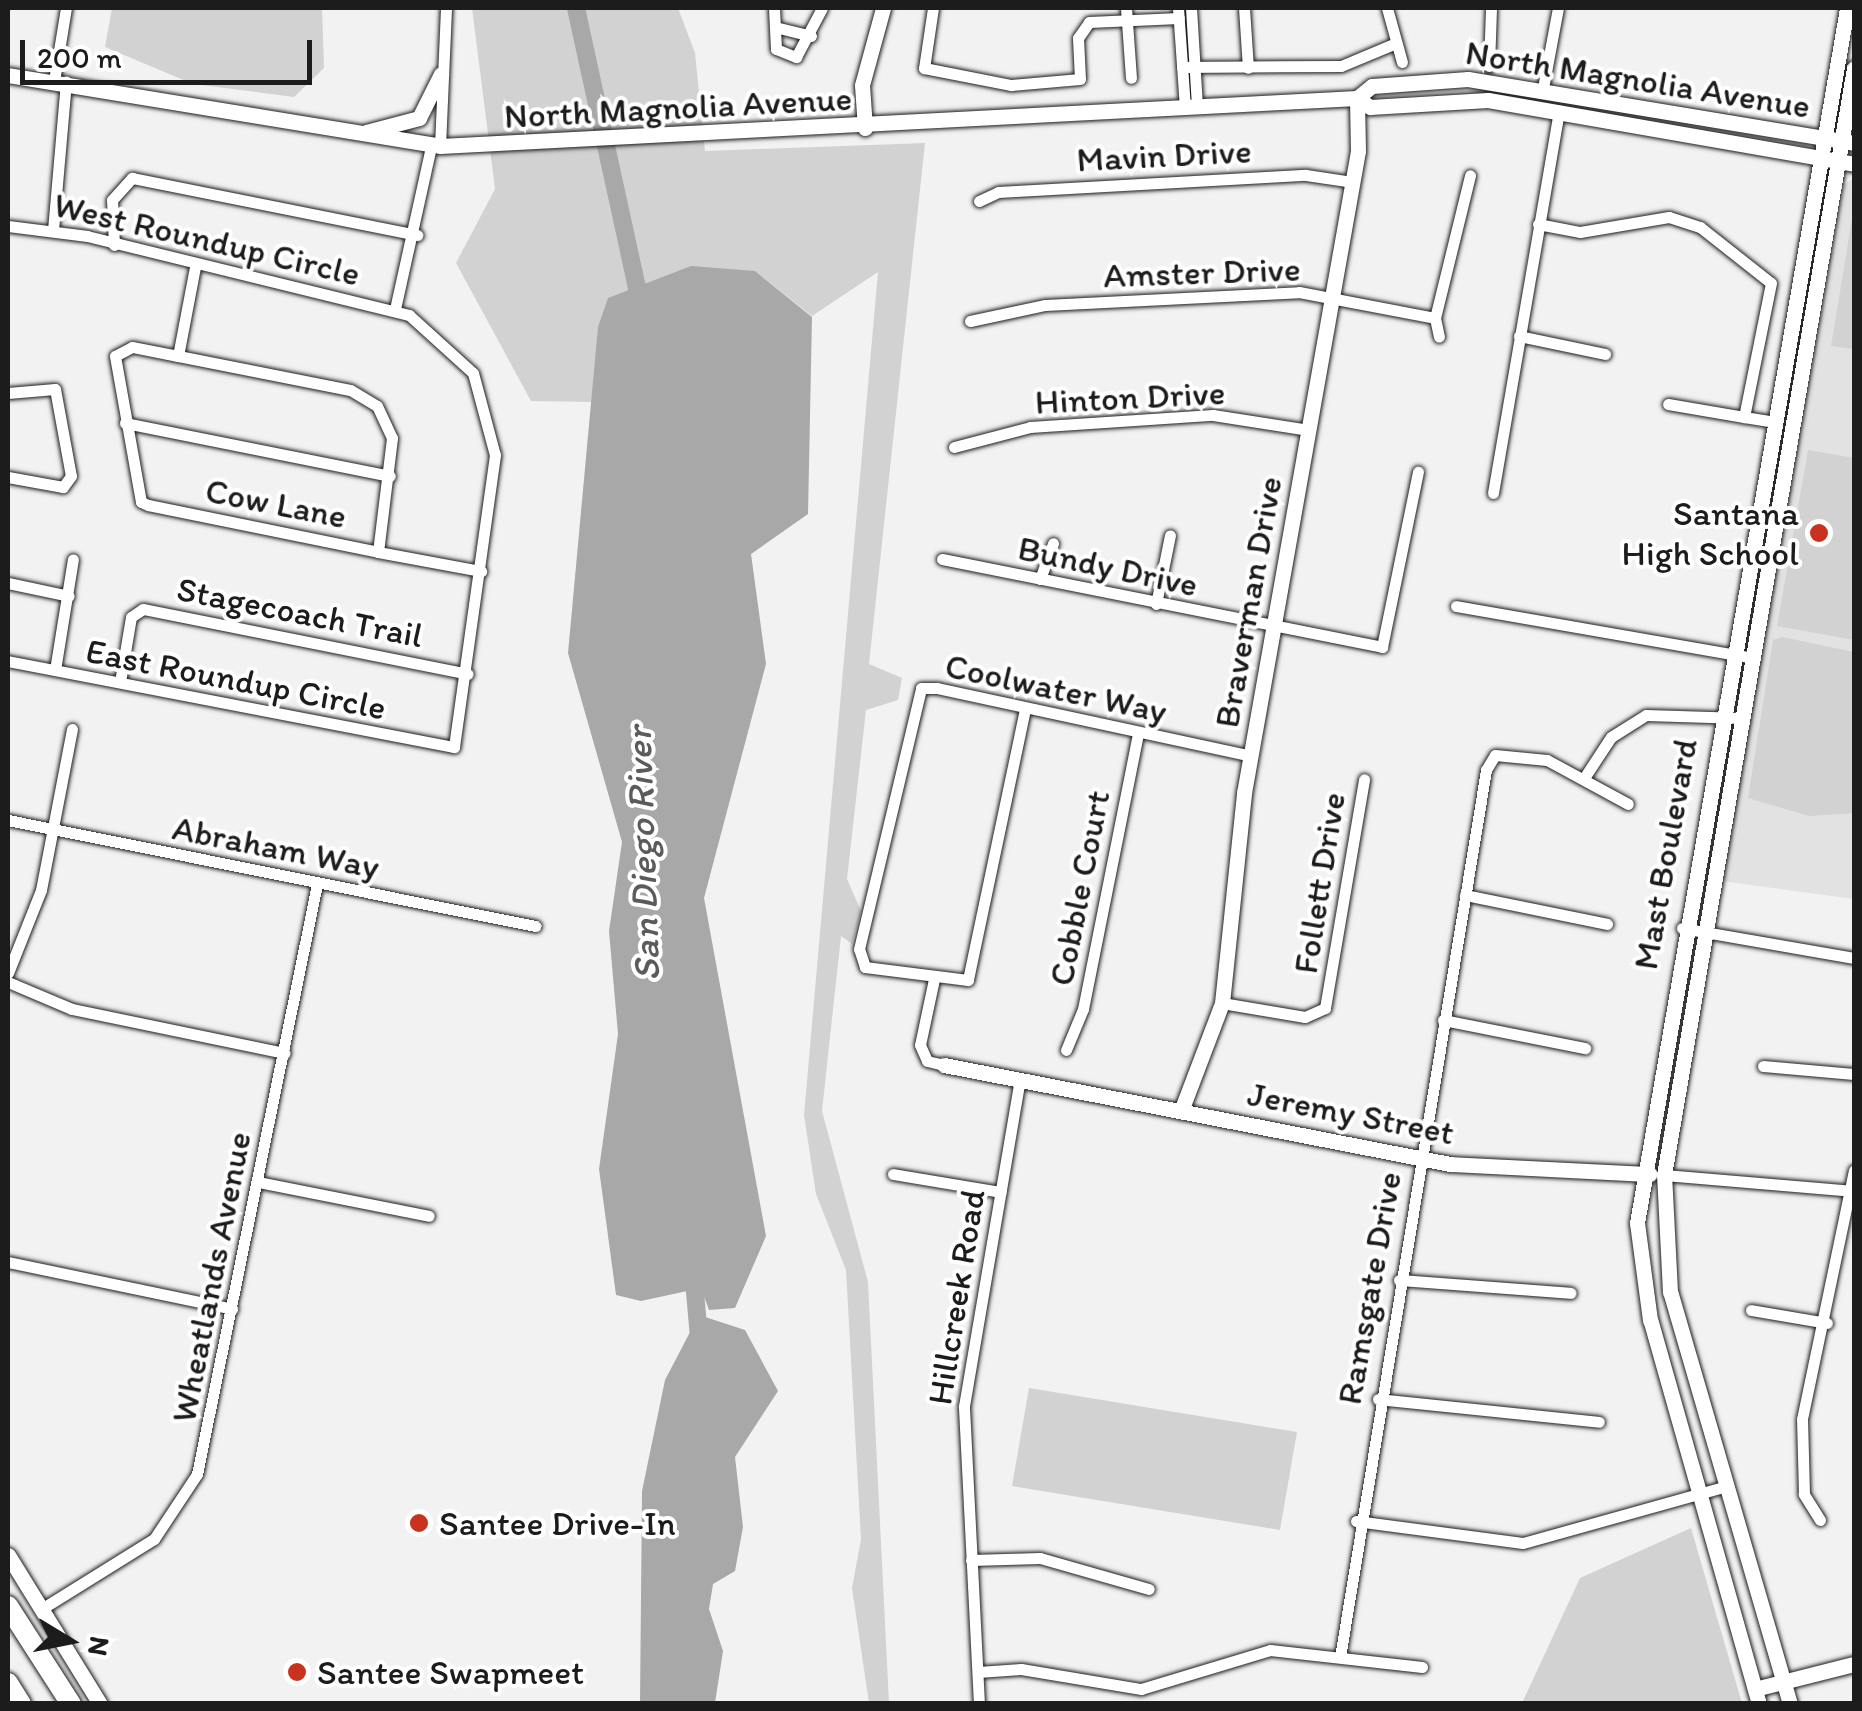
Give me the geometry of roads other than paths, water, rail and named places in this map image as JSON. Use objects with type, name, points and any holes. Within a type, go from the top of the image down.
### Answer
[{"type":"highway","points":[[8,1606],[71,1704]]},
{"type":"highway","points":[[8,1683],[21,1704]]},
{"type":"street","points":[[53,230],[66,8]]},
{"type":"street","points":[[446,8],[436,146],[417,235],[394,310],[461,356],[487,403],[495,455],[468,674]]},
{"type":"street","points":[[774,8],[776,49],[804,55],[822,8]]},
{"type":"street","points":[[865,128],[862,85],[883,8]]},
{"type":"street","points":[[932,8],[924,68],[1012,85],[1080,79],[1080,27],[1178,13],[1191,108]]},
{"type":"street","points":[[1126,8],[1131,78]]},
{"type":"street","points":[[1188,66],[1191,8]]},
{"type":"street","points":[[1244,8],[1248,68]]},
{"type":"street","points":[[1387,8],[1402,62]]},
{"type":"street","points":[[1489,66],[1490,8]]},
{"type":"street","points":[[1474,100],[1538,98],[1558,8]]},
{"type":"street","name":"Mast Boulevard","points":[[1757,1696],[1641,1280],[1640,1174],[1846,8]]},
{"type":"street","points":[[775,27],[812,36]]},
{"type":"street","points":[[1188,66],[1341,66],[1396,43]]},
{"type":"street","name":"Mast Boulevard","points":[[1790,1704],[1670,1292],[1664,1175],[1703,931],[1847,162],[1854,68]]},
{"type":"street","points":[[342,135],[419,118],[441,74]]},
{"type":"street","name":"North Magnolia Avenue","points":[[8,75],[342,135],[436,146],[504,147],[726,136],[1357,98],[1372,86],[1414,82],[1543,88],[1848,142]]},
{"type":"street","name":"North Magnolia Avenue","points":[[1357,98],[1370,107],[1474,100],[1847,162]]},
{"type":"street","name":"Braverman Drive","points":[[1181,1112],[1222,1003],[1252,756],[1353,182],[1357,98]]},
{"type":"street","points":[[1493,493],[1558,112]]},
{"type":"street","name":"Mavin Drive","points":[[979,201],[1295,175],[1353,182]]},
{"type":"street","points":[[1439,337],[1436,318],[1470,175]]},
{"type":"street","points":[[114,245],[112,200],[132,178],[417,235]]},
{"type":"street","points":[[1538,224],[1580,232],[1669,217],[1700,227],[1771,283],[1744,417]]},
{"type":"street","name":"West Roundup Circle","points":[[8,226],[53,230],[195,267],[394,310]]},
{"type":"street","points":[[178,356],[195,267]]},
{"type":"street","name":"Amster Drive","points":[[970,321],[1045,305],[1299,292],[1436,318]]},
{"type":"street","points":[[1520,336],[1605,354]]},
{"type":"street","points":[[378,552],[390,476],[388,421],[363,395],[132,348],[115,356],[125,423],[390,476]]},
{"type":"street","points":[[8,393],[54,389],[70,484],[8,477]]},
{"type":"street","points":[[1668,404],[1774,422]]},
{"type":"street","name":"Hinton Drive","points":[[954,447],[1030,427],[1212,415],[1309,430]]},
{"type":"street","name":"Cow Lane","points":[[125,423],[142,502],[481,571]]},
{"type":"street","name":"Bundy Drive","points":[[942,559],[1274,630],[1382,647],[1418,472]]},
{"type":"street","points":[[1156,604],[1170,535]]},
{"type":"street","points":[[1040,580],[1053,543]]},
{"type":"street","points":[[55,670],[72,559]]},
{"type":"street","points":[[8,583],[69,596]]},
{"type":"street","points":[[1456,606],[1753,658]]},
{"type":"street","name":"Stagecoach Trail","points":[[120,682],[131,617],[143,609],[468,674]]},
{"type":"street","name":"East Roundup Circle","points":[[8,661],[454,747],[468,674]]},
{"type":"street","name":"Coolwater Way","points":[[934,979],[865,967],[859,949],[912,698],[937,688],[1252,756]]},
{"type":"street","points":[[934,979],[963,982],[976,964],[1025,709]]},
{"type":"street","points":[[1628,804],[1586,775],[1636,719],[1667,710],[1742,718]]},
{"type":"street","points":[[8,972],[54,830],[72,729]]},
{"type":"street","name":"Cobble Court","points":[[1066,1050],[1083,1008],[1138,733]]},
{"type":"street","name":"Ramsgate Drive","points":[[1340,1657],[1356,1521],[1465,895],[1495,756],[1586,775]]},
{"type":"street","name":"Follett Drive","points":[[1222,1003],[1305,1018],[1325,1008],[1364,779]]},
{"type":"street","name":"Abraham Way","points":[[8,820],[534,926]]},
{"type":"street","name":"Wheatlands Avenue","points":[[43,1608],[154,1539],[188,1495],[232,1308],[316,884]]},
{"type":"street","points":[[1465,895],[1607,924]]},
{"type":"street","points":[[1682,928],[1854,958]]},
{"type":"street","name":"Jeremy Street","points":[[934,979],[920,1045],[927,1060],[944,1065],[1419,1159],[1853,1191]]},
{"type":"street","points":[[8,982],[72,1009],[284,1053]]},
{"type":"street","points":[[1443,1020],[1586,1048]]},
{"type":"street","points":[[1763,1066],[1854,1074]]},
{"type":"street","name":"Hillcreek Road","points":[[979,1704],[964,1406],[1020,1080]]},
{"type":"street","points":[[1820,1520],[1804,1494],[1802,1418],[1828,1322],[1854,1170]]},
{"type":"street","points":[[893,1174],[1000,1192]]},
{"type":"street","points":[[258,1182],[429,1216]]},
{"type":"street","points":[[8,1262],[232,1308]]},
{"type":"street","points":[[1399,1280],[1571,1293]]},
{"type":"street","points":[[1750,1310],[1828,1322]]},
{"type":"street","points":[[1378,1399],[1599,1422]]},
{"type":"street","points":[[1356,1521],[1524,1543],[1724,1487]]},
{"type":"street","points":[[8,1555],[100,1704]]},
{"type":"street","points":[[971,1560],[1040,1558],[1149,1589]]},
{"type":"street","points":[[978,1672],[1021,1669],[1141,1689],[1246,1652],[1340,1657],[1422,1667]]},
{"type":"street","points":[[1757,1696],[1783,1681],[1854,1664]]},
{"type":"water","points":[[691,266],[755,271],[812,317],[808,514],[751,554],[766,664],[704,898],[766,1236],[735,1308],[709,1310],[701,1288],[641,1301],[616,1295],[599,1169],[618,1034],[609,931],[622,842],[568,653],[598,327],[608,298]]},
{"type":"water","points":[[699,1315],[745,1330],[778,1391],[735,1457],[743,1527],[735,1571],[713,1584],[709,1609],[723,1651],[715,1703],[640,1703],[642,1491],[665,1380]]},
{"type":"waterway","name":"San Diego River","points":[[576,8],[641,305]]},
{"type":"waterway","points":[[693,1269],[699,1337]]},
{"type":"place","name":"Santana High School","points":[[1819,533]]},
{"type":"place","name":"Santee Drive-In","points":[[419,1523]]},
{"type":"place","name":"Santee Swapmeet","points":[[297,1672]]}]
